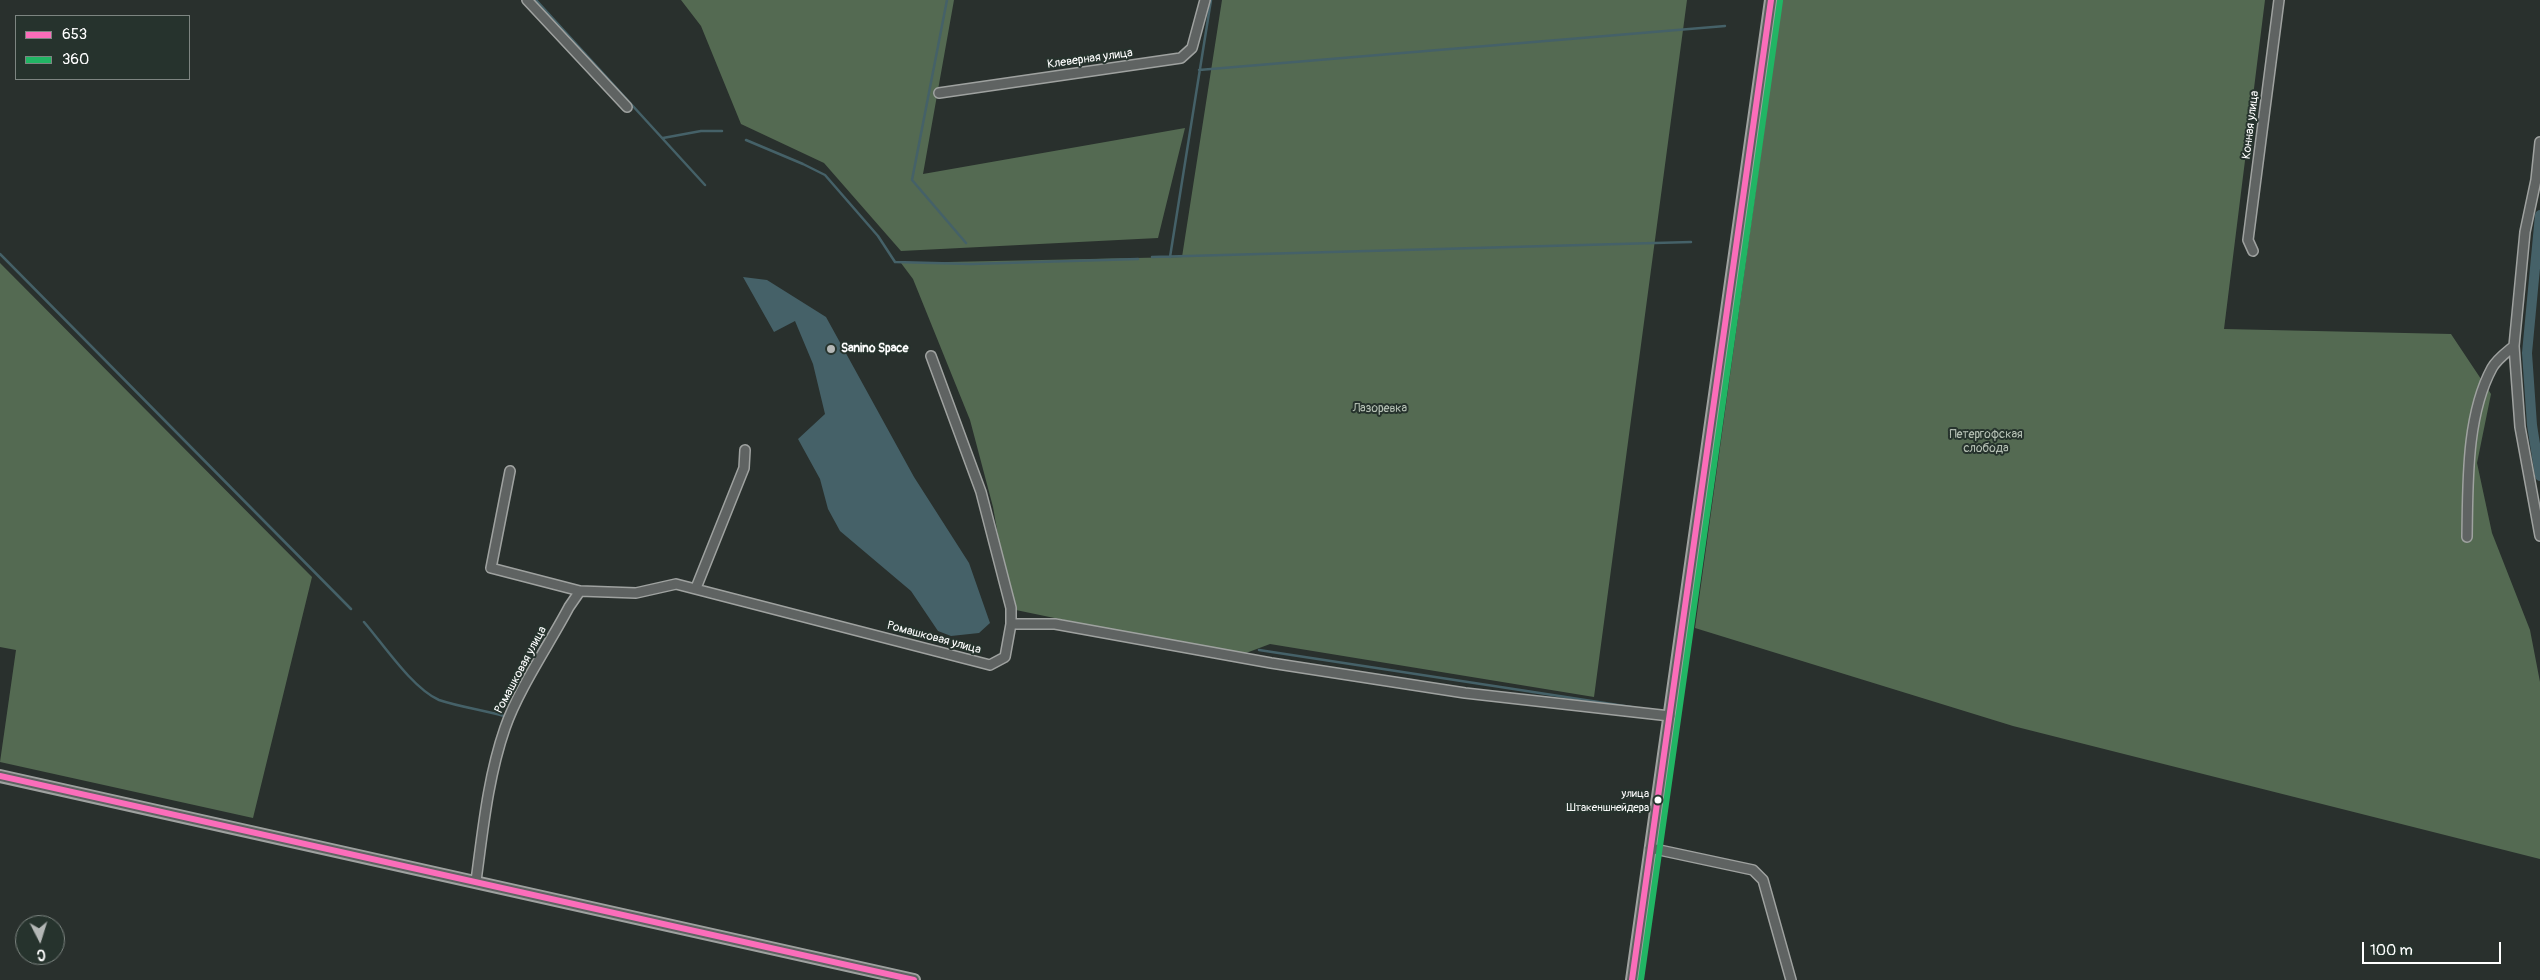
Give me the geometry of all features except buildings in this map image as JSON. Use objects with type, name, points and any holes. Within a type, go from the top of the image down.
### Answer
[{"type":"street","points":[[527,0],[627,107]]},
{"type":"street","name":"Клеверная улица","points":[[939,93],[1181,58],[1192,48],[1205,0]]},
{"type":"street","points":[[1632,980],[1771,0]]},
{"type":"street","name":"Конная улица","points":[[2253,251],[2248,240],[2279,0]]},
{"type":"street","points":[[2540,142],[2536,180],[2525,232],[2514,346],[2520,427],[2540,536]]},
{"type":"street","points":[[2467,538],[2468,470],[2479,402],[2493,366],[2514,346]]},
{"type":"street","name":"Ромашковая улица","points":[[476,881],[481,831],[495,763],[506,726],[565,614],[580,591],[636,593],[676,584],[990,666],[1005,657],[1011,624],[1011,608],[981,492],[931,356]]},
{"type":"street","points":[[696,588],[744,468],[746,450]]},
{"type":"street","points":[[510,471],[491,568],[580,591]]},
{"type":"street","points":[[1011,624],[1055,624],[1271,663],[1465,693],[1670,716]]},
{"type":"street","points":[[0,776],[914,980]]},
{"type":"street","points":[[1650,848],[1753,870],[1763,880],[1791,980]]},
{"type":"green space","points":[[681,0],[954,0],[923,174],[1185,128],[1158,238],[901,251],[824,163],[741,124],[701,26]]},
{"type":"green space","name":"Лазоревка","points":[[1222,0],[1687,0],[1594,697],[1270,644],[1238,656],[1011,609],[993,507],[970,420],[913,279],[901,263],[1182,257]]},
{"type":"green space","name":"Петергофская слобода","points":[[1782,0],[2265,0],[2224,329],[2451,334],[2491,394],[2477,463],[2492,533],[2530,630],[2540,682],[2540,859],[2013,726],[1695,628]]},
{"type":"green space","points":[[0,263],[312,577],[253,818],[0,762],[16,650],[0,647]]},
{"type":"water","points":[[743,277],[767,280],[826,317],[914,477],[969,563],[990,623],[979,633],[951,636],[938,631],[911,591],[840,531],[828,509],[820,479],[798,439],[825,414],[813,364],[795,321],[774,332]]},
{"type":"waterway","points":[[536,0],[705,185]]},
{"type":"waterway","points":[[947,0],[912,180],[966,243]]},
{"type":"waterway","points":[[1170,257],[1211,0]]},
{"type":"waterway","points":[[1199,70],[1725,26]]},
{"type":"waterway","points":[[663,138],[701,131],[722,131]]},
{"type":"waterway","points":[[746,140],[825,175],[878,236],[895,262],[971,264],[1138,259]]},
{"type":"waterway","points":[[2540,215],[2527,353],[2532,425],[2540,476]]},
{"type":"waterway","points":[[1152,257],[1691,242]]},
{"type":"waterway","points":[[0,254],[351,609]]},
{"type":"waterway","points":[[364,622],[409,676],[429,694],[439,700],[504,716]]},
{"type":"waterway","points":[[1259,650],[1631,707]]},
{"type":"transit line","name":"653","points":[[1632,980],[1771,0]]},
{"type":"transit line","name":"360","points":[[1641,980],[1780,1]]},
{"type":"transit line","name":"653","points":[[0,776],[914,980]]},
{"type":"place","name":"Sanino Space","points":[[831,349]]},
{"type":"place","name":"улица Штакеншнейдера","points":[[1658,800]]}]
